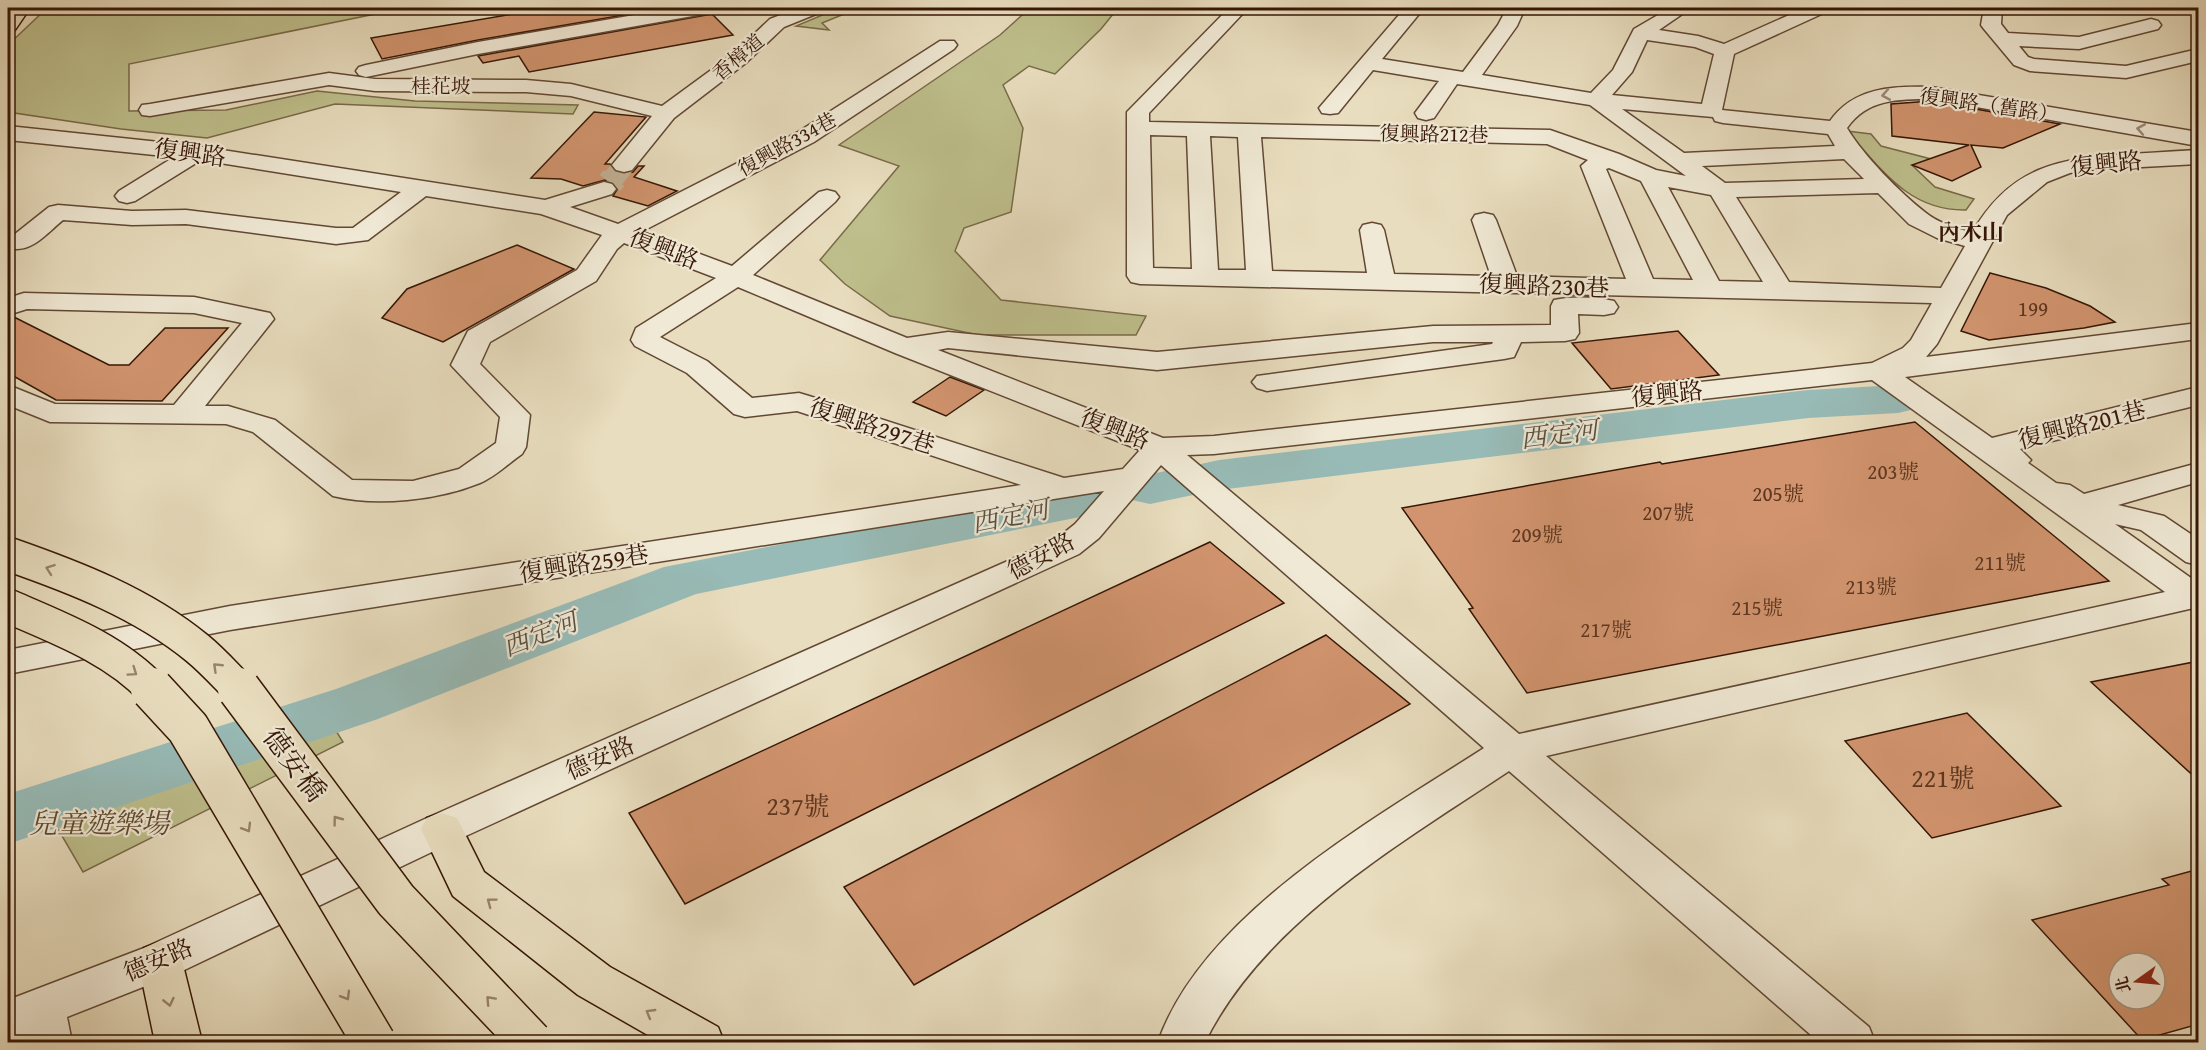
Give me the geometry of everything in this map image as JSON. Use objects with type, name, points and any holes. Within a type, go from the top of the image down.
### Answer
[{"type":"main road","points":[[8,26],[21,8]]},
{"type":"main road","name":"德安橋","points":[[8,554],[89,585],[141,611],[197,648],[241,691],[396,900],[531,1042]]},
{"type":"main road","points":[[8,606],[82,638],[140,676],[188,728],[374,1042]]},
{"type":"main road","points":[[442,829],[468,884],[594,981],[701,1042]]},
{"type":"main road","points":[[160,961],[179,1042]]},
{"type":"street","points":[[329,79],[488,46],[704,8]]},
{"type":"street","name":"香樟道","points":[[666,113],[740,58],[777,23],[814,8]]},
{"type":"street","points":[[1138,128],[1137,112],[1239,8]]},
{"type":"street","points":[[1330,108],[1415,8]]},
{"type":"street","points":[[1425,113],[1507,26],[1516,8]]},
{"type":"street","points":[[1596,100],[1622,72],[1641,33],[1682,8]]},
{"type":"street","points":[[1641,33],[1698,42],[1725,51],[1819,8]]},
{"type":"street","points":[[1993,8],[1991,25],[2021,62],[2040,66],[2126,72],[2199,55]]},
{"type":"street","points":[[2003,39],[2079,42],[2151,25]]},
{"type":"street","name":"復興路334巷","points":[[183,414],[228,415],[264,426],[344,489],[413,491],[470,476],[511,447],[515,415],[465,366],[478,337],[587,274],[607,244],[620,233],[806,137],[947,45]]},
{"type":"street","points":[[1369,63],[1596,100],[1711,111],[1725,51]]},
{"type":"street","points":[[375,85],[462,69]]},
{"type":"street","name":"桂花坡","points":[[150,110],[329,79],[375,85],[526,86],[571,90],[666,113]]},
{"type":"street","name":"復興路（舊路）","points":[[1836,128],[1851,107],[1876,97],[1899,93],[1932,93],[2199,140]]},
{"type":"street","points":[[1596,100],[1720,190],[1781,290]]},
{"type":"street","points":[[583,218],[666,113]]},
{"type":"street","points":[[1723,116],[1836,128],[1850,152],[1918,219],[1946,233],[1980,243]]},
{"type":"street","name":"復興路212巷","points":[[1138,128],[1550,137],[1650,176],[1720,190],[1882,186]]},
{"type":"street","name":"復興路230巷","points":[[1138,128],[1140,276],[1710,288],[1948,296]]},
{"type":"street","points":[[1198,128],[1205,277]]},
{"type":"street","points":[[1249,130],[1260,278]]},
{"type":"street","name":"復興路","points":[[8,133],[197,153],[546,207],[583,218],[688,257],[734,278],[1159,447],[1214,446],[1878,371],[1913,354],[1923,344],[1997,211],[2039,177],[2064,167],[2086,163],[2199,157]]},
{"type":"street","points":[[93,161],[123,144]]},
{"type":"street","points":[[1680,160],[1850,152]]},
{"type":"street","points":[[127,196],[197,153]]},
{"type":"street","points":[[905,346],[948,340],[1157,361],[1432,334],[1564,333],[1564,306],[1636,308],[1636,288],[1593,166],[1611,159]]},
{"type":"street","points":[[1650,176],[1710,288]]},
{"type":"street","points":[[546,207],[613,179]]},
{"type":"street","points":[[19,243],[58,212],[132,218],[186,217],[336,236],[359,235],[420,189]]},
{"type":"street","name":"復興路297巷","points":[[827,197],[734,278],[652,329],[646,334],[645,339],[697,367],[745,408],[799,402],[1061,487]]},
{"type":"street","points":[[1484,220],[1508,284]]},
{"type":"street","points":[[1372,230],[1382,281]]},
{"type":"street","points":[[8,307],[24,301],[194,305],[260,319],[183,414],[50,413],[8,394]]},
{"type":"street","points":[[1878,371],[1962,363],[2153,335],[2199,331]]},
{"type":"street","points":[[1267,382],[1504,351],[1509,332]]},
{"type":"street","points":[[1923,344],[1962,363]]},
{"type":"street","points":[[1181,1042],[1203,999],[1259,931],[1356,852],[1511,750],[2194,597],[1878,371]]},
{"type":"street","name":"復興路201巷","points":[[2199,396],[1996,447],[2079,506],[2152,523],[2199,554]]},
{"type":"street","points":[[1159,447],[1852,1042]]},
{"type":"street","name":"德安路","points":[[33,1023],[442,829],[1067,547],[1087,531],[1159,447]]},
{"type":"street","points":[[2079,506],[2199,472]]},
{"type":"street","name":"復興路259巷","points":[[17,655],[230,618],[1134,477]]},
{"type":"green space","points":[[47,8],[405,8],[129,64],[129,111],[226,110],[317,91],[415,101],[578,105],[573,114],[335,104],[207,138],[121,129],[8,112],[8,45]]},
{"type":"green space","points":[[839,8],[859,8],[822,23],[829,30],[796,26]]},
{"type":"green space","points":[[1030,8],[1118,8],[1101,29],[1055,74],[1029,66],[1003,85],[1023,128],[1011,212],[964,228],[955,251],[1001,300],[1146,316],[1136,335],[978,335],[890,316],[845,284],[820,260],[899,166],[839,145],[1000,35]]},
{"type":"green space","points":[[1847,131],[1871,134],[1881,146],[1931,159],[1913,166],[1935,187],[1974,199],[1966,210],[1928,204],[1913,196],[1898,186]]},
{"type":"green space","name":"兒童遊樂場","points":[[318,702],[343,742],[83,872],[44,805]]},
{"type":"building","points":[[548,8],[665,8],[382,59],[371,38]]},
{"type":"building","points":[[712,14],[733,35],[529,72],[519,56],[483,63],[478,56]]},
{"type":"building","points":[[1931,101],[2060,124],[2003,148],[1971,145],[1981,167],[1952,181],[1912,165],[1969,145],[1892,136],[1891,104]]},
{"type":"building","points":[[594,112],[646,117],[605,164],[610,164],[614,171],[623,174],[633,172],[638,166],[644,166],[634,177],[677,191],[648,206],[613,196],[618,188],[613,182],[605,180],[583,186],[561,179],[531,178]]},
{"type":"building","points":[[517,245],[574,269],[443,342],[382,318],[407,289]]},
{"type":"building","points":[[1990,273],[2046,288],[2090,306],[2115,322],[1989,340],[1961,331]]},
{"type":"building","points":[[12,316],[109,365],[129,365],[165,328],[228,328],[162,401],[56,400],[8,373],[8,317]]},
{"type":"building","points":[[1678,331],[1719,375],[1611,389],[1572,343]]},
{"type":"building","points":[[950,377],[984,390],[946,416],[913,402]]},
{"type":"building","points":[[1915,422],[2109,581],[1527,693],[1469,609],[1473,608],[1402,508],[1660,462],[1662,464]]},
{"type":"building","points":[[1210,542],[1284,603],[685,904],[629,813]]},
{"type":"building","points":[[1326,635],[1410,704],[914,985],[844,887]]},
{"type":"building","points":[[2199,661],[2199,781],[2091,682]]},
{"type":"building","points":[[1967,713],[2061,806],[1932,838],[1845,741]]},
{"type":"building","points":[[2199,869],[2199,1024],[2142,1040],[2115,1011],[2167,1011],[2167,951],[2107,951],[2107,1002],[2032,920],[2169,885],[2162,879]]},
{"type":"waterway","name":"西定河","points":[[1219,475],[1808,404],[1898,399]]},
{"type":"waterway","name":"西定河","points":[[1150,489],[1175,484]]},
{"type":"waterway","name":"西定河","points":[[8,819],[357,704],[683,579],[1087,501]]},
{"type":"tunnel","points":[[613,179],[624,165]]},
{"type":"tunnel","points":[[610,183],[614,178]]},
{"type":"district","name":"內木山","points":[[1971,232]]}]
